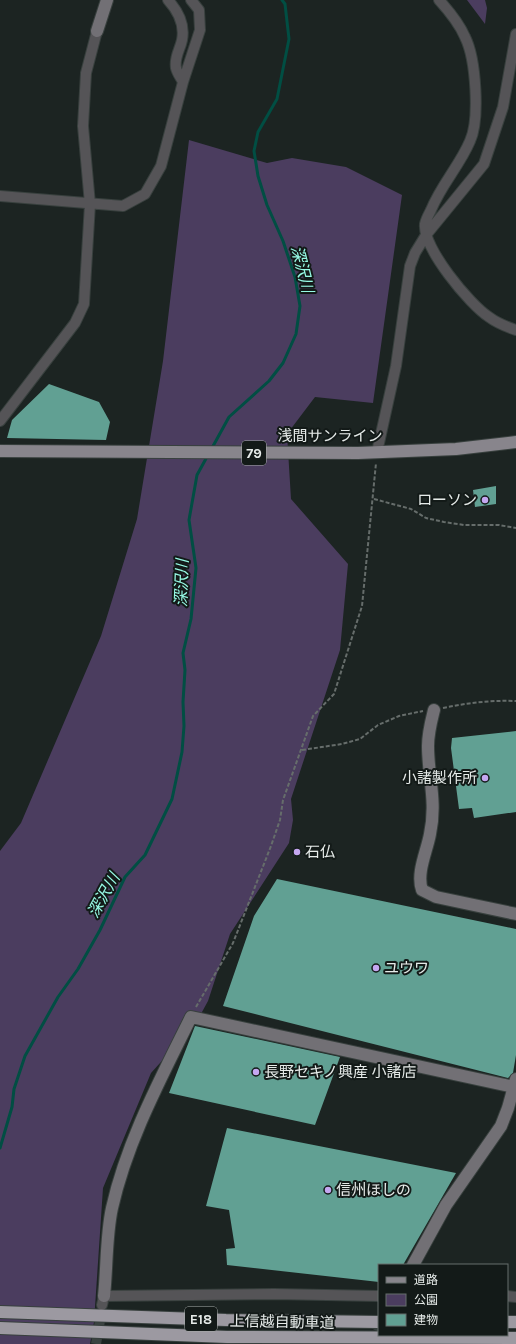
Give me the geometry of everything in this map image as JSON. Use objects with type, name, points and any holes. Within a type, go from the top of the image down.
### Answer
[{"type":"highway","name":"上信越自動車道","points":[[0,1312],[226,1320],[378,1322]]},
{"type":"highway","name":"上信越自動車道","points":[[0,1328],[251,1337],[516,1338]]},
{"type":"main road","name":"浅間サンライン","points":[[0,451],[358,453],[456,449],[516,442]]},
{"type":"street","points":[[0,421],[75,323],[84,304],[90,204],[83,126],[86,73],[107,0]]},
{"type":"street","points":[[168,0],[175,7],[182,24],[182,40],[176,57],[176,69],[183,82]]},
{"type":"street","points":[[0,196],[123,206],[145,194],[161,166],[183,82],[200,30],[199,10],[191,0]]},
{"type":"street","points":[[439,0],[451,14],[466,38],[474,68],[475,110],[471,141],[435,200],[425,224],[426,235],[439,263],[464,291],[488,316],[516,330]]},
{"type":"street","points":[[377,452],[396,366],[410,266],[415,253],[426,235],[484,164],[503,107],[516,34]]},
{"type":"street","points":[[434,710],[428,734],[434,796],[433,816],[420,878],[422,890],[436,897],[516,914]]},
{"type":"street","points":[[378,1296],[274,1294],[103,1301],[112,1209],[125,1164],[151,1098],[191,1017],[515,1083],[501,1126],[446,1205],[414,1264]]},
{"type":"path","points":[[191,1017],[233,943],[271,846],[280,820],[283,800],[313,716],[334,694],[362,606],[374,499],[377,452]]},
{"type":"path","points":[[374,499],[411,508],[426,518],[464,525],[499,525],[516,528]]},
{"type":"path","points":[[302,750],[342,744],[360,739],[378,725],[399,716],[468,703],[499,700],[516,701]]},
{"type":"green space","points":[[467,0],[485,0],[487,8],[485,24]]},
{"type":"green space","points":[[189,140],[267,163],[292,158],[346,167],[402,195],[373,403],[315,397],[287,434],[291,499],[348,564],[340,650],[291,799],[293,820],[289,843],[230,934],[208,1001],[196,1023],[151,1073],[103,1188],[94,1322],[90,1344],[0,1344],[0,851],[21,823],[101,636],[137,519],[163,361]]},
{"type":"building","points":[[49,384],[99,402],[110,422],[106,440],[7,438],[12,420]]},
{"type":"building","name":"ローソン","points":[[496,486],[496,504],[475,507],[473,490]]},
{"type":"building","name":"小諸製作所","points":[[516,731],[516,812],[474,818],[472,808],[459,809],[451,748],[452,738]]},
{"type":"building","name":"ユウワ","points":[[277,879],[516,929],[516,1055],[513,1073],[508,1078],[223,1006],[254,916]]},
{"type":"building","name":"長野セキノ興産 小諸店","points":[[195,1026],[340,1057],[315,1125],[169,1093]]},
{"type":"building","name":"信州ほしの","points":[[227,1128],[456,1173],[404,1264],[378,1264],[378,1282],[227,1265],[226,1249],[235,1248],[229,1210],[206,1206]]},
{"type":"waterway","name":"深沢川","points":[[212,448],[229,417],[269,381],[283,363],[296,334],[300,306],[295,277],[283,241],[267,205],[258,176],[254,151],[258,132],[277,99],[289,39],[285,4],[282,0]]},
{"type":"waterway","name":"深沢川","points":[[0,1148],[12,1107],[14,1089],[25,1056],[58,997],[78,969],[100,930],[125,877],[145,855],[172,799],[182,752],[185,670],[183,653],[191,619],[196,568],[189,520],[197,475],[208,455]]},
{"type":"tunnel","points":[[96,1344],[102,1309]]},
{"type":"tunnel","points":[[369,1344],[378,1328]]},
{"type":"place","name":"ローソン","points":[[485,500]]},
{"type":"place","name":"小諸製作所","points":[[485,778]]},
{"type":"place","name":"石仏","points":[[297,852]]},
{"type":"place","name":"ユウワ","points":[[376,968]]},
{"type":"place","name":"長野セキノ興産 小諸店","points":[[256,1072]]},
{"type":"place","name":"信州ほしの","points":[[328,1190]]}]
